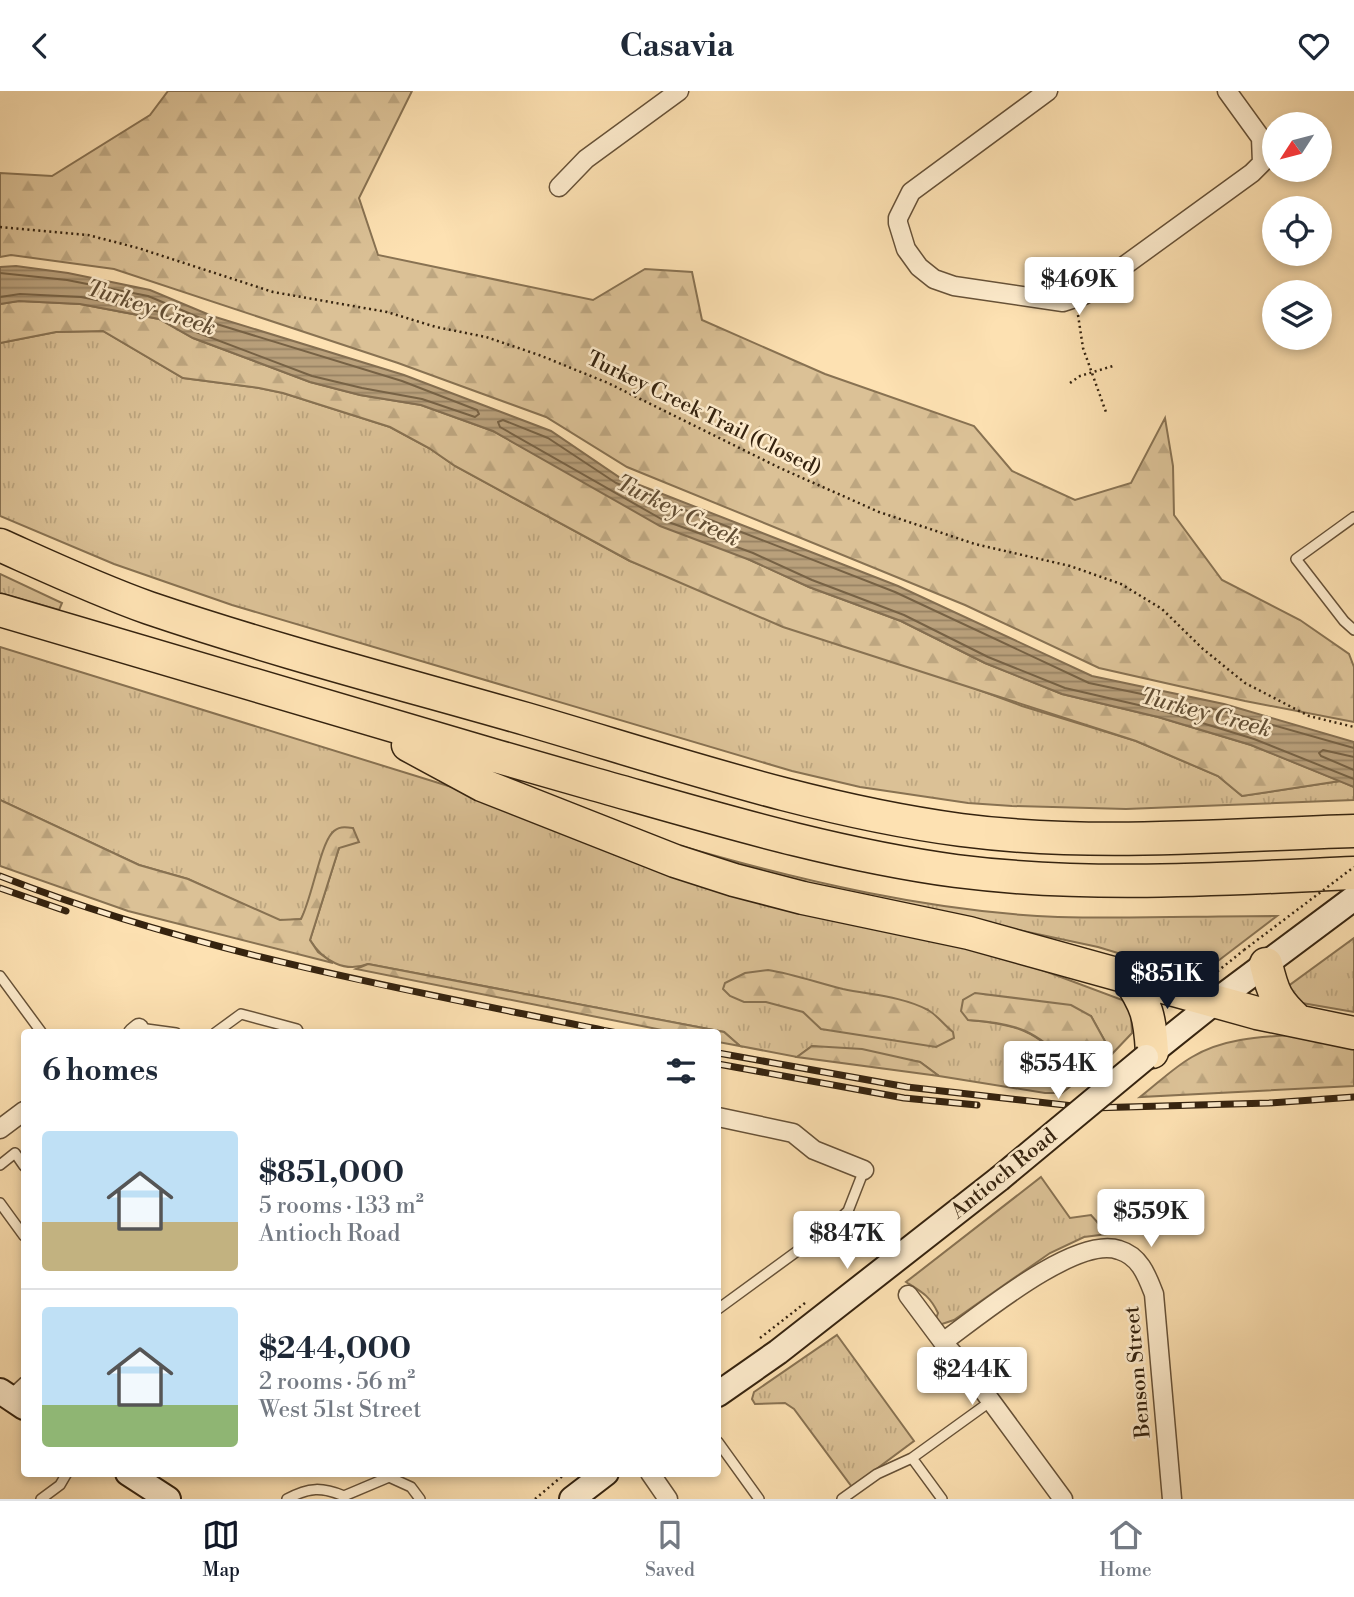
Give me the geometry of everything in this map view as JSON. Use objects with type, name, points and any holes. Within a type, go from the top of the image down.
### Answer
[{"type":"highway","points":[[0,545],[91,586],[214,629],[821,805],[963,830],[1049,837],[1176,838],[1343,831]]},
{"type":"highway","points":[[0,610],[351,715],[809,844],[898,862],[1032,878],[1101,881],[1179,881],[1354,873]]},
{"type":"highway","points":[[351,715],[482,785],[675,861],[803,898],[969,933],[1216,1001],[1354,1033]]},
{"type":"highway","points":[[1261,957],[1280,1005],[1298,1021]]},
{"type":"highway","points":[[1127,976],[1148,1012],[1149,1055]]},
{"type":"main road","name":"Antioch Road","points":[[721,1392],[799,1336],[999,1179],[1216,1001],[1261,957],[1354,898]]},
{"type":"main road","points":[[134,1477],[166,1498]]},
{"type":"main road","points":[[572,1499],[601,1477]]},
{"type":"street","points":[[559,187],[586,159],[679,91]]},
{"type":"street","points":[[1048,91],[911,192],[898,223],[906,249],[919,267],[934,279],[1010,295],[1063,302],[1094,289],[1262,163],[1261,138],[1227,91]]},
{"type":"street","points":[[0,1129],[21,1113]]},
{"type":"street","points":[[721,1118],[793,1133],[814,1150],[864,1170]]},
{"type":"street","name":"Benson Street","points":[[943,1342],[1017,1289],[1070,1257],[1088,1249],[1110,1248],[1132,1256],[1144,1270],[1154,1294],[1172,1499]]},
{"type":"street","points":[[908,1295],[1063,1499]]},
{"type":"street","points":[[653,1477],[668,1499]]},
{"type":"lane","points":[[1354,517],[1296,559],[1354,630]]},
{"type":"lane","points":[[0,976],[39,1029]]},
{"type":"lane","points":[[220,1029],[240,1014],[297,1029]]},
{"type":"lane","points":[[0,1165],[15,1153],[21,1162]]},
{"type":"lane","points":[[721,1307],[833,1225],[848,1211],[864,1170]]},
{"type":"lane","points":[[0,1203],[21,1232]]},
{"type":"lane","points":[[842,1499],[877,1474],[912,1458],[991,1401]]},
{"type":"lane","points":[[721,1446],[759,1499]]},
{"type":"lane","points":[[912,1458],[942,1499]]},
{"type":"lane","points":[[41,1499],[60,1485],[65,1477]]},
{"type":"lane","points":[[287,1499],[299,1492],[326,1489],[344,1496],[389,1477],[411,1486],[420,1499]]},
{"type":"path","name":"Turkey Creek Trail (Closed)","points":[[0,227],[88,235],[138,248],[274,292],[387,312],[436,327],[486,337],[539,355],[608,383],[780,468],[879,513],[975,544],[1070,566],[1121,584],[1162,609],[1203,649],[1245,683],[1309,716],[1354,727]]},
{"type":"path","points":[[1075,298],[1083,348],[1107,415]]},
{"type":"path","points":[[1070,383],[1091,372],[1113,366]]},
{"type":"path","points":[[1261,957],[1354,867]]},
{"type":"path","points":[[751,1344],[805,1304]]},
{"type":"path","points":[[535,1499],[561,1477]]},
{"type":"green space","points":[[168,91],[412,91],[359,198],[378,255],[593,300],[645,269],[692,272],[702,320],[825,374],[974,426],[1012,471],[1075,500],[1131,483],[1165,418],[1173,466],[1174,515],[1222,580],[1300,620],[1349,654],[1354,667],[1354,722],[1099,668],[965,605],[627,467],[546,417],[398,363],[114,269],[11,255],[0,257],[0,173],[52,176],[150,115]]},
{"type":"green space","points":[[19,301],[80,304],[159,319],[193,338],[310,382],[360,395],[421,405],[493,431],[542,458],[750,560],[809,587],[901,621],[985,663],[1062,694],[1158,717],[1251,745],[1340,781],[1242,796],[1218,776],[1136,741],[783,627],[630,561],[455,466],[390,427],[283,393],[183,378],[103,331],[56,332],[0,343],[0,304]]},
{"type":"green space","points":[[103,331],[183,378],[283,393],[390,427],[455,466],[630,561],[1022,706],[1136,741],[1218,776],[1242,796],[1340,781],[1354,787],[1354,800],[1126,809],[1012,806],[968,803],[860,787],[792,771],[232,605],[114,564],[0,516],[0,343],[56,332]]},
{"type":"green space","points":[[0,574],[62,603],[59,610],[0,593]]},
{"type":"green space","points":[[0,647],[1042,970],[1125,1001],[1131,1014],[1132,1033],[1112,1054],[1091,1016],[968,1020],[1024,1031],[1057,1054],[1069,1066],[1062,1093],[1045,1093],[939,1076],[920,1062],[812,1046],[797,1057],[740,1046],[721,1029],[708,1029],[368,964],[343,966],[321,954],[310,940],[339,848],[332,833],[301,919],[280,921],[188,879],[139,865],[0,800]]},
{"type":"green space","points":[[0,800],[139,865],[188,879],[280,920],[301,919],[320,860],[332,833],[344,827],[353,828],[359,842],[339,848],[310,940],[318,952],[333,963],[128,911],[0,866]]},
{"type":"green space","points":[[681,846],[820,883],[963,909],[1058,917],[1277,916],[1197,977],[1098,947],[770,877]]},
{"type":"green space","points":[[1354,938],[1354,1012],[1302,1003],[1287,987]]},
{"type":"green space","points":[[368,964],[708,1029],[657,1029],[356,969]]},
{"type":"green space","points":[[768,970],[918,1005],[937,1017],[953,1032],[954,1038],[936,1047],[821,1029],[803,1012],[766,1002],[744,1002],[730,996],[723,989],[725,983],[745,973]]},
{"type":"green space","points":[[975,993],[1071,1005],[1091,1016],[1112,1054],[1062,1093],[1069,1065],[1046,1044],[1024,1031],[999,1023],[968,1020],[961,1011],[963,1000]]},
{"type":"green space","points":[[721,1031],[724,1032],[740,1046],[721,1043]]},
{"type":"green space","points":[[1292,1035],[1354,1048],[1354,1086],[1140,1097],[1178,1066],[1215,1046],[1240,1040]]},
{"type":"green space","points":[[812,1046],[862,1049],[920,1062],[939,1076],[797,1057]]},
{"type":"green space","points":[[1041,1177],[1070,1218],[1091,1215],[1108,1234],[1084,1237],[1050,1253],[954,1320],[936,1326],[938,1313],[932,1302],[906,1282]]},
{"type":"green space","points":[[837,1335],[914,1441],[852,1487],[794,1409],[785,1403],[755,1404],[752,1399],[754,1392]]},
{"type":"water","name":"Turkey Creek","points":[[16,266],[68,273],[150,290],[212,316],[404,375],[551,431],[619,477],[898,586],[1092,676],[1224,704],[1354,742],[1354,787],[1251,745],[1158,717],[1062,694],[985,663],[901,621],[809,587],[750,560],[660,526],[493,431],[421,405],[360,395],[310,382],[193,338],[159,319],[80,304],[19,301],[0,304],[0,267]]},
{"type":"railway","points":[[0,876],[75,903],[228,949],[383,985],[598,1029]]},
{"type":"railway","points":[[0,888],[66,911]]},
{"type":"railway","points":[[721,1054],[907,1087],[1091,1108],[1269,1103],[1354,1097]]},
{"type":"railway","points":[[721,1065],[904,1098],[977,1105]]}]
